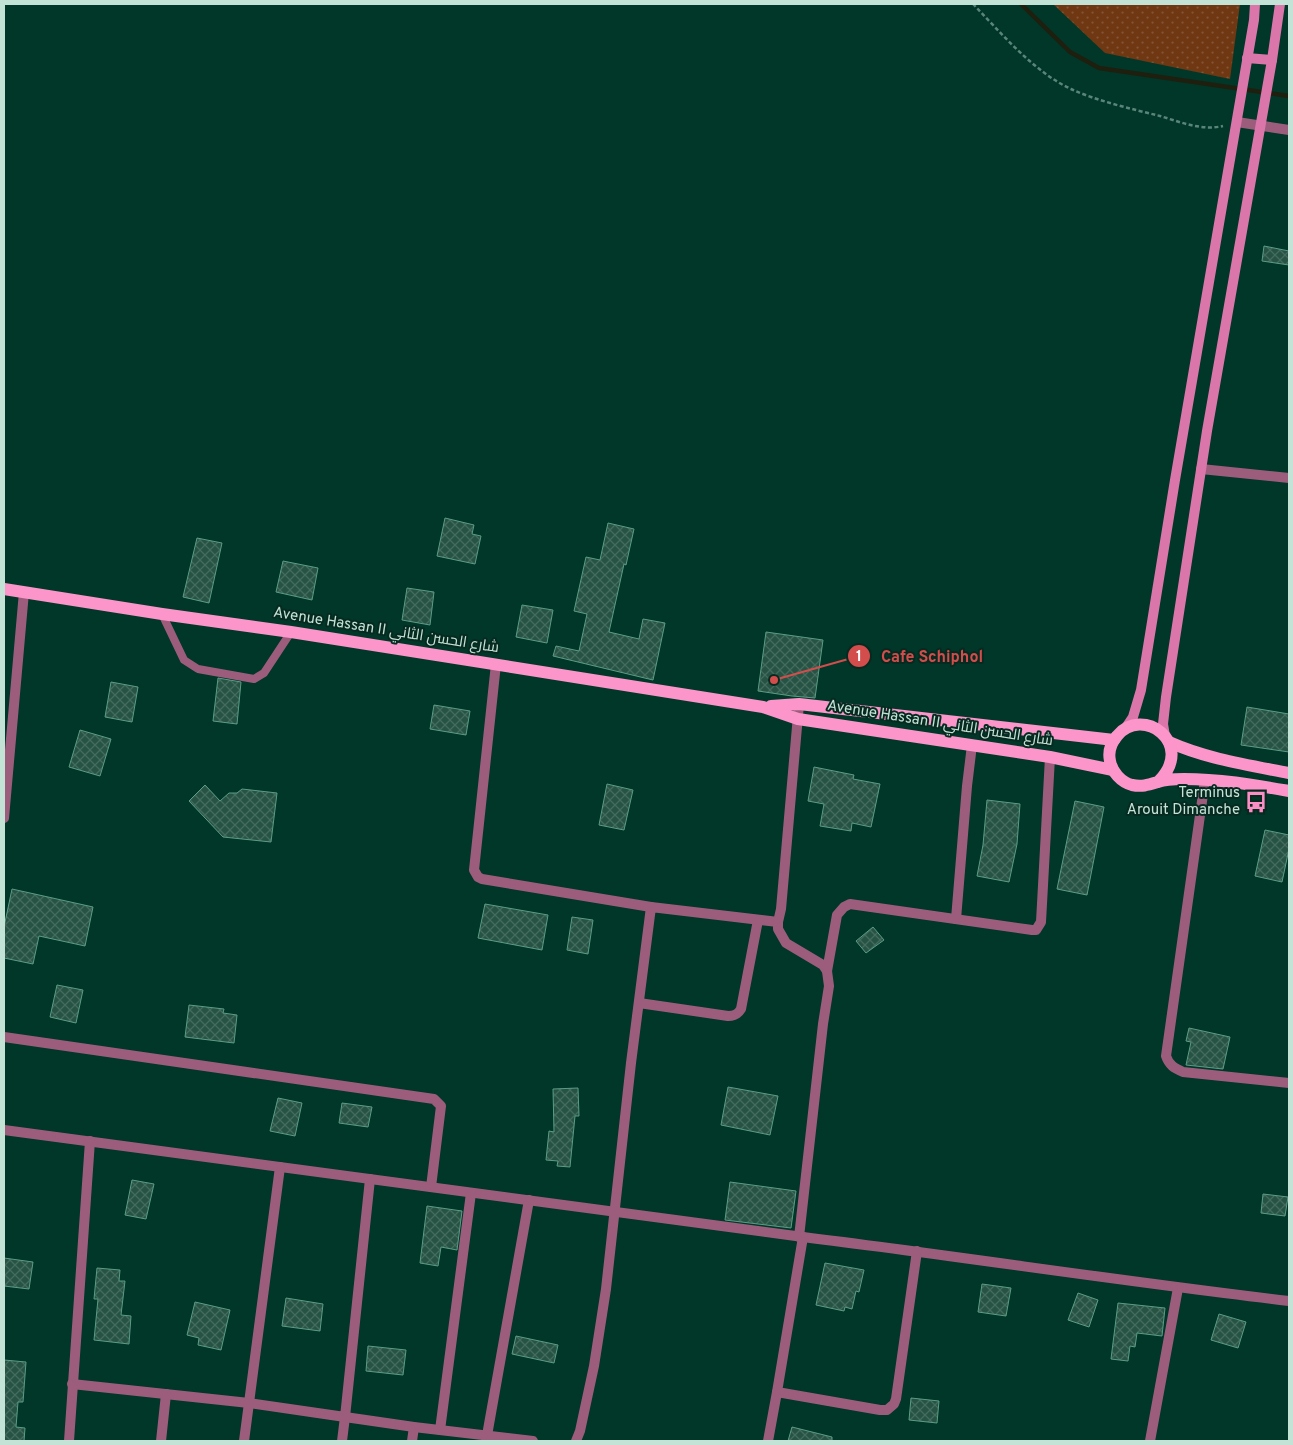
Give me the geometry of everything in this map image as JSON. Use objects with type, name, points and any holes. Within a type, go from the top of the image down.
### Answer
[{"type":"main road","name":"Avenue Hassan II شارع الحسن الثاني","points":[[4,589],[291,632],[763,707],[798,719],[1050,757],[1114,770]]},
{"type":"main road","name":"Avenue Hassan II شارع الحسن الثاني","points":[[763,707],[799,704],[1114,740]]},
{"type":"main road","points":[[1167,739],[1172,752],[1171,764],[1166,774],[1159,781],[1149,786],[1129,784],[1120,778],[1114,770],[1110,760],[1110,750],[1114,740],[1125,729],[1133,725],[1142,724],[1158,730],[1167,739],[1187,750],[1289,773]]},
{"type":"main road","points":[[1159,781],[1205,780],[1242,783],[1289,791]]},
{"type":"street","points":[[1125,729],[1133,718],[1141,690],[1254,20],[1255,4]]},
{"type":"street","points":[[1167,739],[1163,724],[1166,697],[1201,469],[1269,80],[1280,4]]},
{"type":"street","points":[[1247,58],[1272,60]]},
{"type":"street","points":[[1237,122],[1289,130]]},
{"type":"street","points":[[1201,469],[1289,478]]},
{"type":"street","points":[[4,818],[9,699],[24,592]]},
{"type":"street","points":[[496,664],[475,874],[482,879],[652,907],[778,922]]},
{"type":"street","points":[[799,704],[778,930],[786,943],[818,961],[827,971]]},
{"type":"street","points":[[956,919],[972,745]]},
{"type":"street","points":[[768,1441],[801,1237],[823,1024],[829,986],[827,971],[837,915],[844,907],[850,904],[1036,930],[1041,922],[1050,757]]},
{"type":"street","points":[[1205,780],[1166,1056],[1174,1068],[1183,1072],[1289,1083]]},
{"type":"street","points":[[576,1441],[580,1431],[594,1366],[606,1289],[613,1212],[652,907]]},
{"type":"street","points":[[639,1003],[728,1016],[738,1013],[741,1009],[758,920]]},
{"type":"street","points":[[4,1036],[434,1100],[441,1106],[431,1187]]},
{"type":"street","points":[[4,1130],[917,1251],[1178,1288],[1289,1301]]},
{"type":"street","points":[[69,1441],[90,1142]]},
{"type":"street","points":[[244,1441],[280,1167]]},
{"type":"street","points":[[342,1441],[370,1179]]},
{"type":"street","points":[[440,1430],[471,1192]]},
{"type":"street","points":[[487,1439],[529,1200]]},
{"type":"street","points":[[777,1392],[880,1410],[891,1408],[896,1399],[917,1251]]},
{"type":"street","points":[[1150,1441],[1178,1288]]},
{"type":"street","points":[[72,1384],[249,1403],[440,1430],[487,1439],[533,1441]]},
{"type":"street","points":[[161,1441],[166,1394]]},
{"type":"street","points":[[412,1441],[414,1427]]},
{"type":"lane","points":[[162,614],[184,660],[192,666],[198,669],[254,680],[264,673],[291,632]]},
{"type":"path","points":[[973,4],[1018,50],[1048,75],[1071,89],[1198,127],[1210,128],[1237,122]]},
{"type":"shaded area","points":[[1053,4],[1240,4],[1230,79],[1105,53]]},
{"type":"building","points":[[1264,246],[1289,251],[1289,265],[1262,261]]},
{"type":"building","points":[[445,518],[474,525],[472,534],[481,536],[475,564],[437,556]]},
{"type":"building","points":[[608,523],[634,529],[609,632],[639,639],[643,619],[665,623],[653,680],[553,656],[556,646],[579,651],[587,614],[574,611],[586,557],[600,560]]},
{"type":"building","points":[[197,538],[222,543],[209,603],[183,597]]},
{"type":"building","points":[[283,561],[318,568],[312,600],[276,592]]},
{"type":"building","points":[[407,588],[434,592],[430,625],[402,620]]},
{"type":"building","points":[[522,605],[553,610],[547,643],[516,637]]},
{"type":"building","points":[[766,632],[823,640],[815,698],[758,691]]},
{"type":"building","points":[[218,678],[241,682],[237,724],[213,721]]},
{"type":"building","points":[[111,682],[138,687],[132,722],[105,717]]},
{"type":"building","points":[[434,705],[470,711],[466,735],[430,729]]},
{"type":"building","points":[[1247,707],[1289,714],[1289,752],[1241,745]]},
{"type":"building","points":[[80,730],[111,739],[100,776],[69,767]]},
{"type":"building","points":[[814,767],[854,775],[853,779],[880,784],[871,827],[852,823],[851,831],[820,826],[824,804],[808,801]]},
{"type":"building","points":[[607,784],[633,790],[624,830],[599,825]]},
{"type":"building","points":[[205,785],[220,801],[229,793],[237,793],[242,789],[277,793],[271,842],[223,837],[189,801]]},
{"type":"building","points":[[987,800],[1020,804],[1017,844],[1009,882],[977,876],[983,845]]},
{"type":"building","points":[[1075,801],[1104,807],[1087,895],[1057,889]]},
{"type":"building","points":[[1265,830],[1289,835],[1289,849],[1282,882],[1255,876]]},
{"type":"building","points":[[12,889],[93,907],[85,946],[39,936],[33,964],[4,958],[4,927]]},
{"type":"building","points":[[485,904],[548,915],[542,950],[478,938]]},
{"type":"building","points":[[572,917],[593,920],[588,954],[567,950]]},
{"type":"building","points":[[873,927],[884,940],[866,953],[856,941]]},
{"type":"building","points":[[57,985],[83,990],[76,1023],[50,1017]]},
{"type":"building","points":[[189,1005],[224,1009],[223,1013],[237,1015],[234,1043],[185,1037]]},
{"type":"building","points":[[1189,1028],[1230,1037],[1223,1069],[1186,1065],[1191,1042],[1186,1041]]},
{"type":"building","points":[[728,1087],[778,1096],[770,1135],[721,1125]]},
{"type":"building","points":[[578,1088],[579,1116],[575,1116],[570,1167],[557,1166],[558,1161],[546,1160],[549,1131],[554,1132],[553,1089]]},
{"type":"building","points":[[278,1098],[302,1103],[295,1136],[270,1131]]},
{"type":"building","points":[[342,1103],[372,1107],[368,1127],[339,1123]]},
{"type":"building","points":[[132,1180],[154,1184],[146,1219],[125,1215]]},
{"type":"building","points":[[730,1182],[796,1191],[791,1228],[725,1220]]},
{"type":"building","points":[[1263,1194],[1288,1197],[1285,1216],[1261,1213]]},
{"type":"building","points":[[427,1206],[462,1211],[457,1250],[441,1247],[438,1266],[420,1263]]},
{"type":"building","points":[[4,1258],[33,1262],[29,1289],[4,1286]]},
{"type":"building","points":[[825,1263],[864,1270],[859,1292],[856,1291],[852,1309],[845,1307],[844,1311],[816,1305]]},
{"type":"building","points":[[97,1268],[120,1270],[119,1281],[125,1281],[121,1315],[131,1316],[129,1344],[94,1340],[98,1299],[94,1299]]},
{"type":"building","points":[[982,1284],[1011,1288],[1006,1316],[978,1312]]},
{"type":"building","points":[[1078,1293],[1098,1300],[1089,1327],[1068,1320]]},
{"type":"building","points":[[286,1298],[323,1304],[320,1331],[282,1326]]},
{"type":"building","points":[[195,1302],[230,1310],[221,1350],[198,1345],[199,1338],[187,1335]]},
{"type":"building","points":[[1118,1303],[1165,1308],[1162,1336],[1137,1333],[1135,1347],[1130,1346],[1128,1361],[1111,1359]]},
{"type":"building","points":[[1219,1314],[1246,1322],[1238,1348],[1211,1340]]},
{"type":"building","points":[[516,1336],[558,1345],[554,1363],[512,1354]]},
{"type":"building","points":[[368,1346],[406,1350],[403,1375],[366,1371]]},
{"type":"building","points":[[4,1360],[26,1362],[23,1402],[18,1402],[16,1427],[25,1428],[24,1441],[4,1441]]},
{"type":"building","points":[[911,1398],[939,1401],[937,1423],[909,1420]]},
{"type":"building","points":[[792,1427],[832,1437],[832,1441],[788,1441]]},
{"type":"waterway","points":[[1021,4],[1070,52],[1099,68],[1289,96]]},
{"type":"place","name":"Cafe Schiphol","points":[[774,680]]},
{"type":"place","name":"Terminus Arouit Dimanche","points":[[1256,802]]}]
